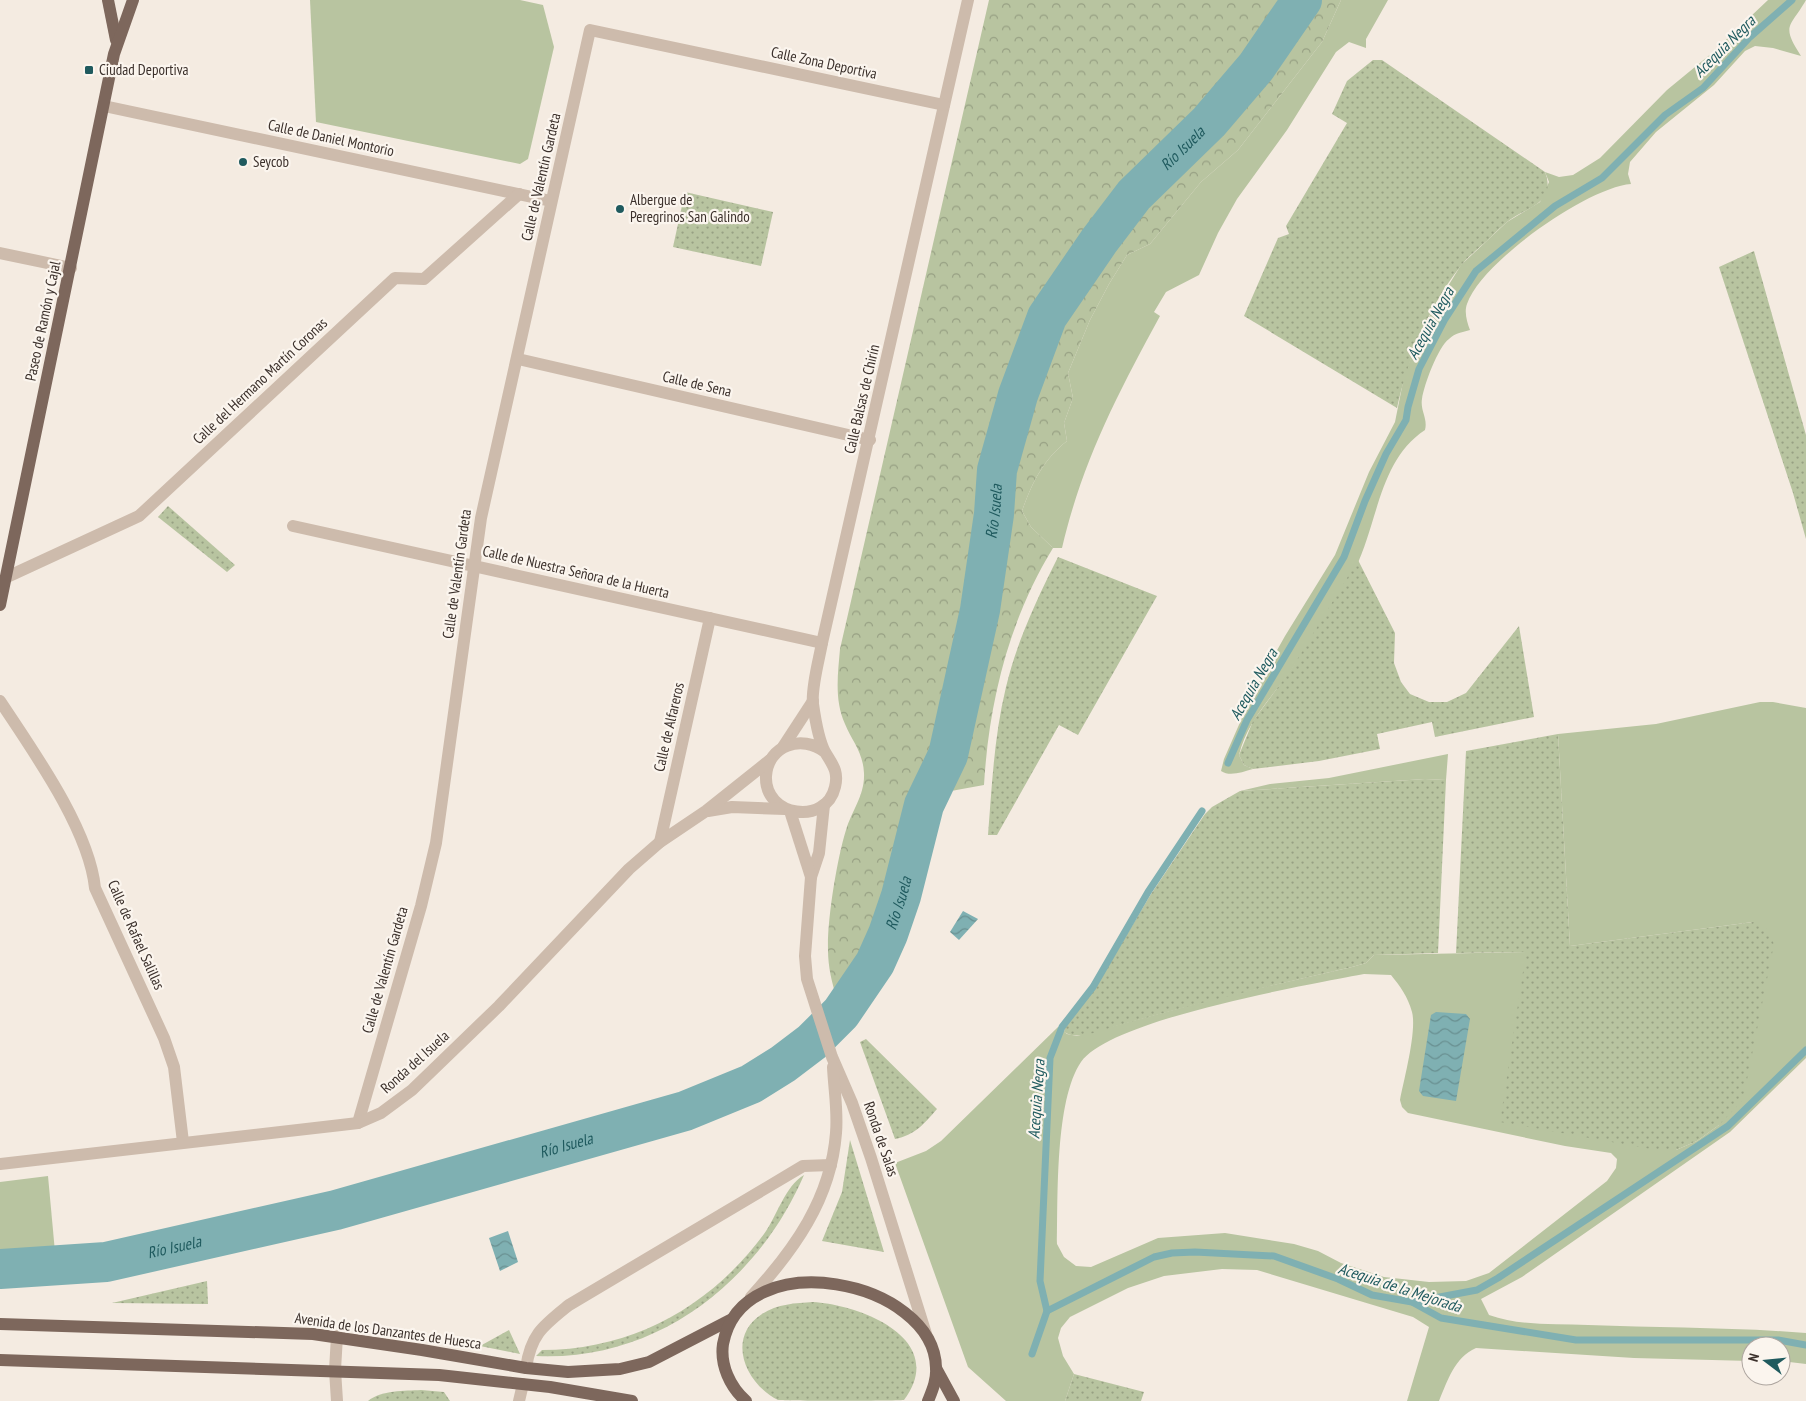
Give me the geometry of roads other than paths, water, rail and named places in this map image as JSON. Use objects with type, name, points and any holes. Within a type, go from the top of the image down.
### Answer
[{"type":"main road","name":"Paseo de Ramón y Cajal","points":[[108,0],[116,43]]},
{"type":"main road","name":"Paseo de Ramón y Cajal","points":[[0,605],[116,43],[133,0]]},
{"type":"main road","points":[[746,1401],[735,1390],[723,1363],[723,1348],[730,1320],[739,1307],[767,1290],[791,1284],[813,1282],[836,1284],[879,1297],[911,1318],[927,1336],[934,1352],[936,1368],[934,1385],[928,1401]]},
{"type":"main road","name":"Avenida de los Danzantes de Huesca","points":[[0,1324],[287,1332],[337,1336],[526,1368],[568,1372],[620,1369],[663,1356],[730,1320]]},
{"type":"main road","points":[[0,1360],[439,1375],[523,1384],[632,1401]]},
{"type":"main road","points":[[936,1368],[954,1401]]},
{"type":"street","points":[[944,105],[968,0]]},
{"type":"street","name":"Calle Zona Deportiva","points":[[590,30],[944,105]]},
{"type":"street","name":"Calle de Valentín Gardeta","points":[[358,1123],[421,906],[436,843],[481,518],[518,360],[551,201],[590,30]]},
{"type":"street","name":"Calle Balsas de Chirín","points":[[825,752],[813,701],[822,643],[870,440],[944,105]]},
{"type":"street","name":"Calle de Daniel Montorio","points":[[104,106],[551,201]]},
{"type":"street","name":"Calle del Hermano Martín Coronas","points":[[7,577],[139,516],[395,278],[424,279],[519,194]]},
{"type":"street","points":[[0,253],[71,268]]},
{"type":"street","name":"Calle de Sena","points":[[518,360],[870,440]]},
{"type":"street","name":"Calle de Nuestra Señora de la Huerta","points":[[292,526],[822,643]]},
{"type":"street","name":"Calle de Alfareros","points":[[660,842],[710,618]]},
{"type":"street","name":"Calle de Rafael Salillas","points":[[0,701],[67,809],[93,869],[95,888],[164,1038],[174,1067],[183,1142]]},
{"type":"street","name":"Calle Balsas de Chirín","points":[[777,753],[813,701]]},
{"type":"street","points":[[751,1298],[790,1252],[804,1231],[817,1204],[831,1165],[836,1130],[832,1058],[807,979],[805,956],[811,877],[820,846],[824,805],[834,790],[836,778],[835,766],[825,752],[815,745],[804,742],[792,744],[777,753],[767,768],[767,786],[772,797],[788,810],[811,877]]},
{"type":"street","name":"Ronda del Isuela","points":[[0,1164],[358,1123],[381,1113],[412,1090],[499,1006],[629,869],[660,842],[706,811],[777,753]]},
{"type":"street","points":[[788,810],[808,812],[824,805]]},
{"type":"street","name":"Ronda del Isuela","points":[[706,811],[749,807],[788,810]]},
{"type":"street","name":"Ronda de Salas","points":[[832,1058],[852,1103],[871,1158],[927,1336]]},
{"type":"street","points":[[526,1368],[529,1352],[536,1334],[569,1305],[803,1166],[831,1165]]},
{"type":"street","points":[[337,1336],[335,1370],[337,1401]]},
{"type":"street","points":[[519,1401],[523,1384]]},
{"type":"water","points":[[963,911],[978,919],[959,940],[950,932]]},
{"type":"water","points":[[1436,1012],[1466,1014],[1470,1019],[1456,1101],[1423,1096],[1419,1091],[1431,1015]]},
{"type":"water","points":[[508,1231],[518,1262],[500,1271],[489,1238]]},
{"type":"waterway","name":"Río Isuela","points":[[0,1269],[106,1262],[336,1210],[685,1111],[751,1084],[783,1064],[812,1042],[841,1013],[875,963],[888,934],[901,896],[924,805],[948,755],[980,610],[994,514],[997,470],[1018,395],[1047,317],[1099,241],[1134,195],[1209,122],[1256,67],[1302,0]]},
{"type":"waterway","name":"Acequia Negra","points":[[1228,763],[1247,720],[1344,557],[1365,501],[1386,454],[1406,420],[1419,369],[1445,319],[1476,271],[1555,206],[1602,178],[1665,115],[1703,88],[1750,37],[1792,0]]},
{"type":"waterway","name":"Acequia Negra","points":[[1047,1311],[1040,1281],[1050,1058],[1062,1027],[1093,987],[1148,892],[1202,811]]},
{"type":"waterway","points":[[1413,1302],[1477,1290],[1498,1278],[1728,1126],[1806,1050]]},
{"type":"waterway","name":"Acequia de la Mejorada","points":[[1032,1354],[1047,1311],[1154,1257],[1172,1253],[1195,1252],[1274,1256],[1338,1279],[1372,1295],[1412,1302],[1441,1318],[1576,1340],[1778,1340],[1806,1345]]},
{"type":"place","name":"Ciudad Deportiva","points":[[89,70]]},
{"type":"place","name":"Seycob","points":[[243,162]]},
{"type":"place","name":"Albergue de Peregrinos San Galindo","points":[[620,209]]}]
